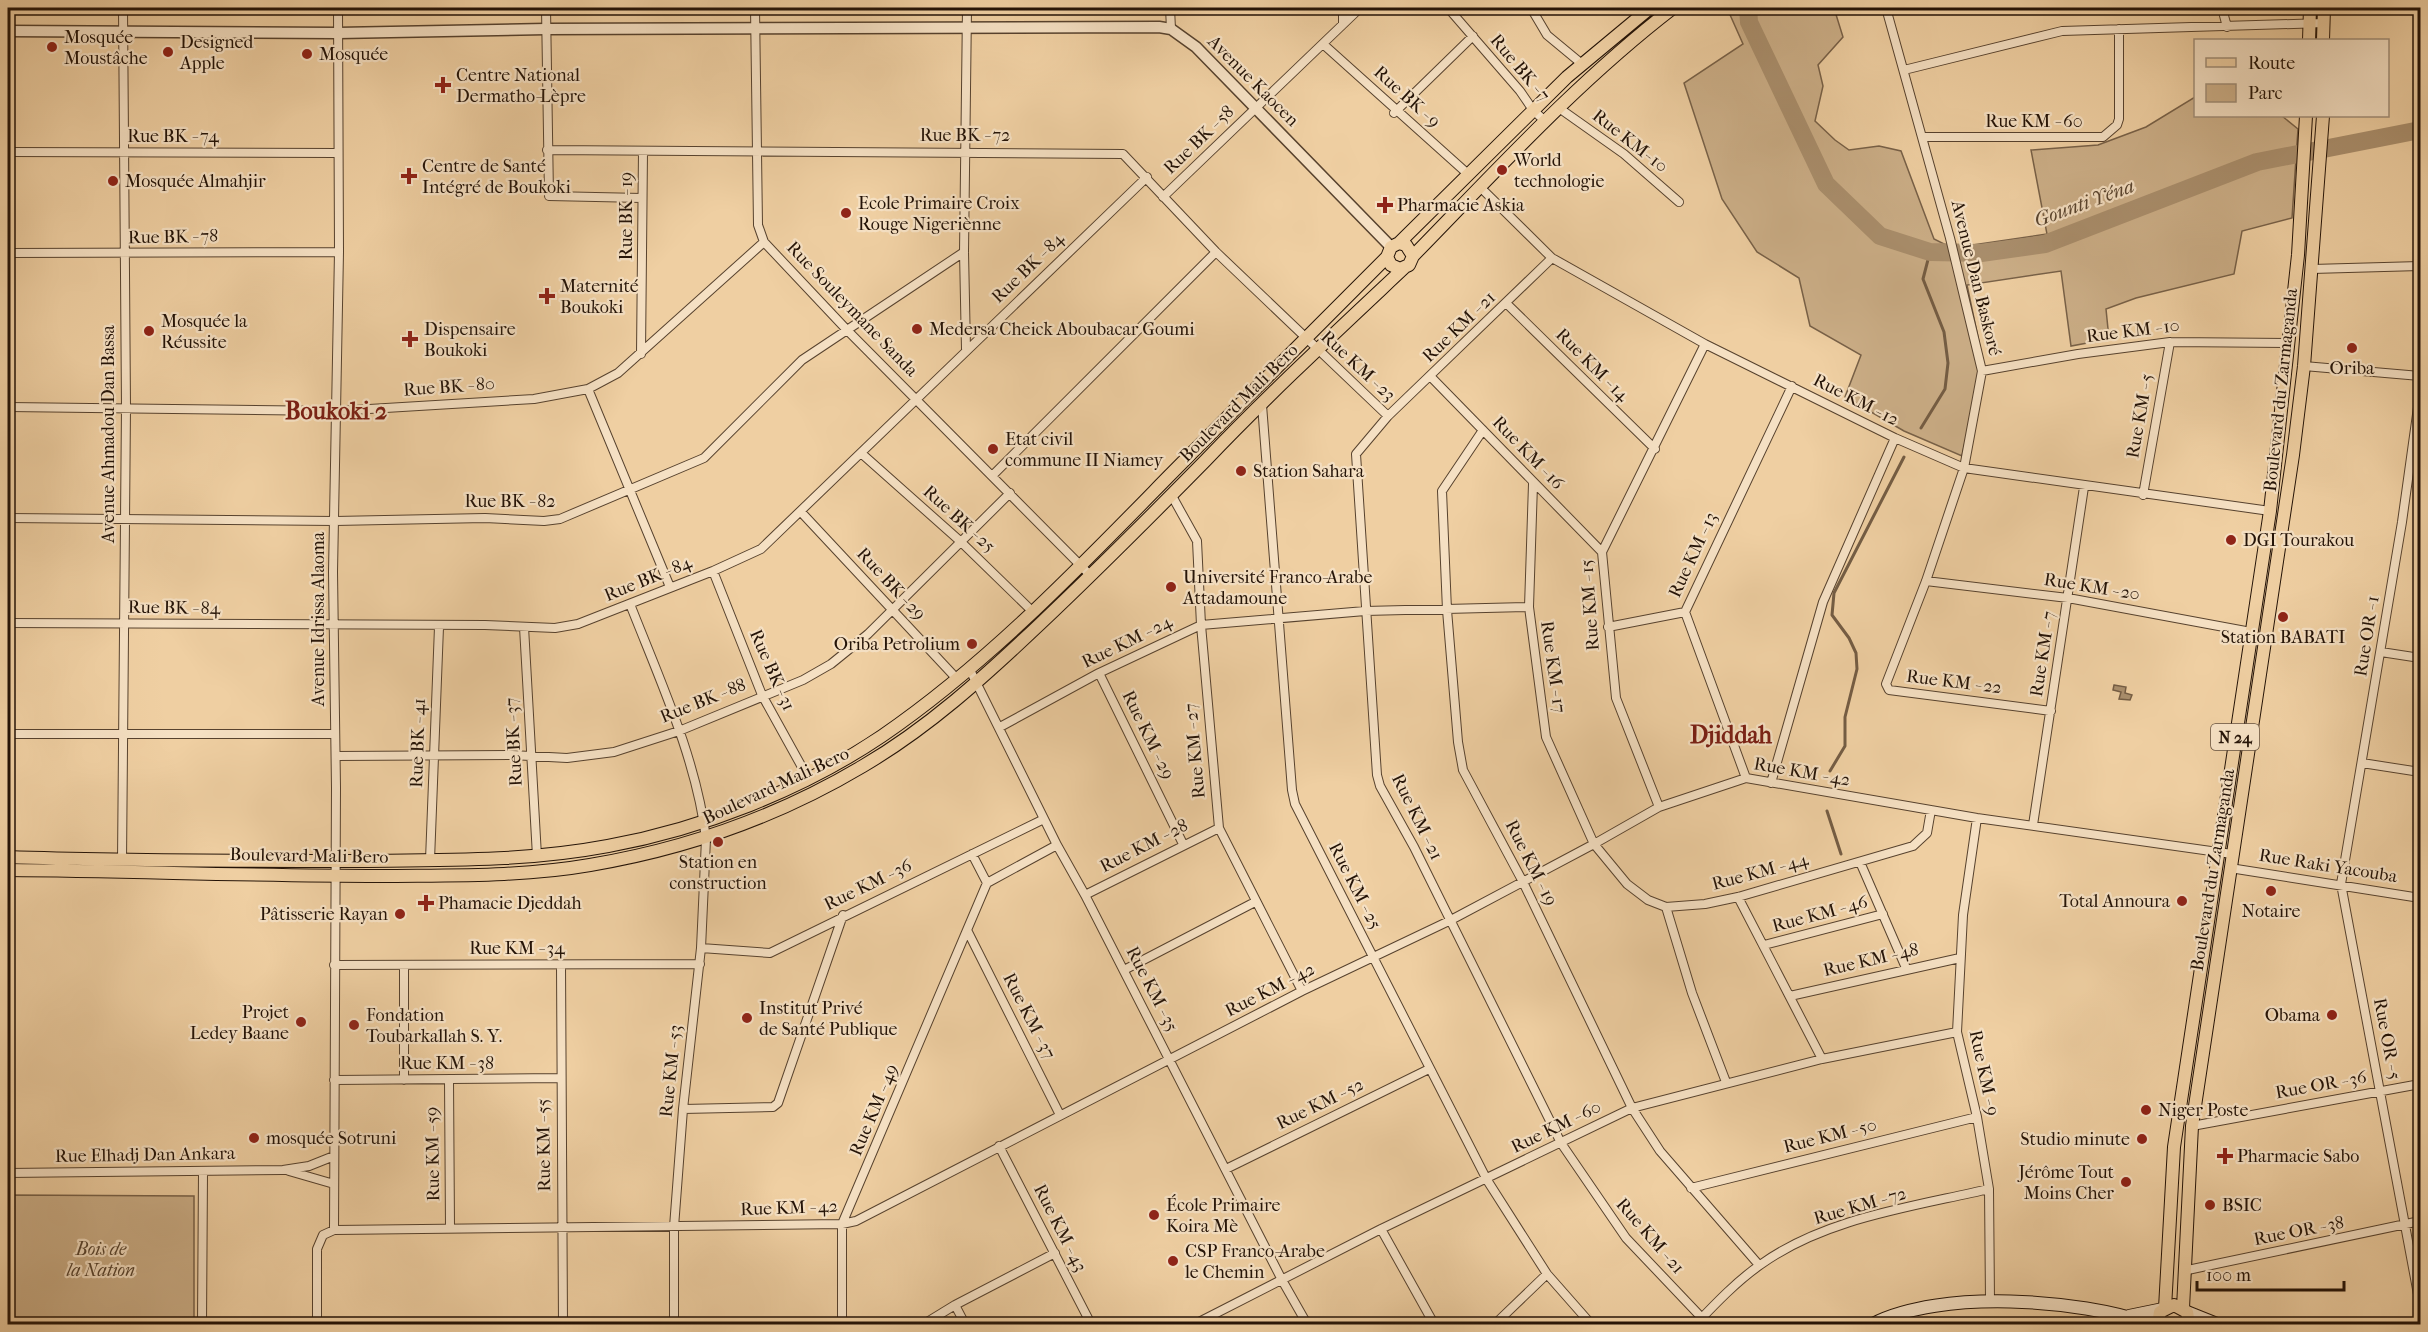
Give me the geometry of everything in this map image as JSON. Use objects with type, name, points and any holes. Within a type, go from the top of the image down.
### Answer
[{"type":"main road","name":"Boulevard Mali Bero","points":[[8,857],[122,861],[334,861],[484,860],[537,856],[610,846],[704,821],[808,778],[878,739],[957,678],[1032,611],[1082,565],[1392,249],[1533,110],[1582,64],[1650,8]]},
{"type":"main road","points":[[1413,256],[1410,248],[1392,249],[1393,266],[1404,268],[1409,265],[1413,256],[1545,121],[1626,45],[1673,8]]},
{"type":"main road","points":[[2308,39],[2310,8]]},
{"type":"main road","points":[[2324,8],[2324,39]]},
{"type":"main road","name":"Boulevard du Zarmaganda","points":[[2158,1324],[2158,1316],[2164,1309],[2174,1147],[2270,512],[2289,343],[2306,117]]},
{"type":"main road","name":"Boulevard du Zarmaganda","points":[[2186,1315],[2183,1271],[2192,1126],[2232,854],[2278,573],[2304,366],[2323,117]]},
{"type":"main road","name":"Boulevard Mali Bero","points":[[8,870],[334,876],[455,875],[543,871],[600,863],[706,839],[806,796],[864,766],[918,729],[978,683],[1091,576],[1318,349],[1404,268]]},
{"type":"main road","points":[[1212,433],[1216,440],[1224,442]]},
{"type":"main road","points":[[1194,451],[1201,454],[1204,462]]},
{"type":"main road","points":[[2277,451],[2293,455]]},
{"type":"main road","points":[[1873,1324],[1924,1308],[1990,1300],[2087,1309],[2128,1316],[2150,1324]]},
{"type":"main road","points":[[2128,1316],[2174,1305],[2186,1315],[2217,1324]]},
{"type":"street","name":"Avenue Ahmadou Dan Bassa","points":[[122,861],[126,407],[123,8]]},
{"type":"street","name":"Avenue Idrissa Alaoma","points":[[334,1230],[336,756],[333,626],[339,252],[338,8]]},
{"type":"street","points":[[546,8],[548,192],[552,197],[642,198]]},
{"type":"street","name":"Rue Souleymane Sanda","points":[[755,8],[758,225],[764,242],[846,329],[1091,576]]},
{"type":"street","points":[[966,8],[964,252],[966,350]]},
{"type":"street","points":[[8,31],[338,33],[546,28],[1171,29],[1170,8]]},
{"type":"street","points":[[1343,8],[1343,24]]},
{"type":"street","name":"Rue BK - 58","points":[[1163,197],[1360,8]]},
{"type":"street","name":"Rue BK - 7","points":[[1448,8],[1533,110],[1545,121]]},
{"type":"street","points":[[1531,8],[1547,35],[1582,64]]},
{"type":"street","name":"Avenue Dan Baskoré","points":[[1886,8],[1922,137],[1982,371],[1964,468],[1926,581],[1886,684],[1889,690]]},
{"type":"street","points":[[2222,8],[2227,27]]},
{"type":"street","points":[[1904,70],[2062,31],[2324,23]]},
{"type":"street","name":"Avenue Kaocen","points":[[1171,29],[1196,47],[1392,249]]},
{"type":"street","name":"Rue KM - 60","points":[[1922,137],[2103,137],[2117,125],[2119,118],[2119,29]]},
{"type":"street","points":[[1395,111],[1473,36]]},
{"type":"street","name":"Rue BK - 9","points":[[1323,45],[1468,175]]},
{"type":"street","name":"Rue KM- 10","points":[[1559,108],[1624,154],[1679,202]]},
{"type":"street","name":"Rue BK - 72","points":[[547,150],[1116,153],[1129,157],[1163,197],[1216,252],[1306,339]]},
{"type":"street","name":"Rue BK - 19","points":[[641,354],[643,151]]},
{"type":"street","name":"Rue BK - 74","points":[[8,152],[338,153]]},
{"type":"street","name":"Rue BK - 84","points":[[8,623],[566,627],[630,604],[761,549],[1147,177]]},
{"type":"street","name":"Rue KM - 12","points":[[1480,187],[1552,258],[1705,344],[1895,438],[1964,468],[2270,512]]},
{"type":"street","name":"Rue BK - 80","points":[[8,407],[336,411],[534,399],[588,389],[618,373],[641,354],[764,242]]},
{"type":"street","name":"Rue BK - 78","points":[[8,253],[339,252]]},
{"type":"street","name":"Rue BK - 82","points":[[8,518],[334,521],[485,518],[553,521],[630,491],[704,458],[802,360],[964,252]]},
{"type":"street","points":[[993,475],[1216,252]]},
{"type":"street","name":"Rue KM - 21","points":[[1552,258],[1388,416],[1356,454],[1378,781],[1561,1143],[1597,1201],[1626,1238],[1699,1321]]},
{"type":"street","points":[[2312,269],[2421,266]]},
{"type":"street","name":"Rue KM - 14","points":[[1506,303],[1654,449]]},
{"type":"street","name":"Rue KM - 23","points":[[1306,339],[1388,416]]},
{"type":"street","name":"Rue KM - 10","points":[[1982,371],[2079,354],[2170,342],[2289,343]]},
{"type":"street","name":"Rue KM - 5","points":[[2143,495],[2170,342]]},
{"type":"street","name":"Rue KM - 15","points":[[1659,807],[1617,704],[1612,682],[1602,552],[1705,344]]},
{"type":"street","points":[[2304,366],[2421,376]]},
{"type":"street","name":"Rue KM - 16","points":[[1431,377],[1533,484],[1602,552]]},
{"type":"street","name":"Rue KM - 13","points":[[1746,778],[1685,612],[1791,386]]},
{"type":"street","points":[[588,389],[670,587]]},
{"type":"street","name":"Rue OR - 1","points":[[2341,884],[2381,652],[2421,393]]},
{"type":"street","name":"Rue KM - 25","points":[[1262,405],[1293,797],[1486,1180],[1547,1274],[1591,1324]]},
{"type":"street","name":"Rue KM - 19","points":[[1483,430],[1442,491],[1447,610],[1459,757],[1463,770],[1523,882],[1632,1108],[1660,1151],[1760,1265]]},
{"type":"street","points":[[1771,783],[1823,602],[1895,438]]},
{"type":"street","name":"Rue BK - 25","points":[[861,453],[960,541],[1032,611]]},
{"type":"street","name":"Rue KM - 17","points":[[1533,484],[1528,607],[1549,747],[1594,844]]},
{"type":"street","name":"Rue KM - 7","points":[[2033,825],[2084,487]]},
{"type":"street","name":"Rue BK - 88","points":[[336,756],[567,758],[606,754],[679,730],[803,680],[831,664],[868,634],[1010,493]]},
{"type":"street","name":"Rue KM - 27","points":[[1172,496],[1196,536],[1201,625],[1219,828],[1302,991]]},
{"type":"street","name":"Rue BK - 29","points":[[801,512],[957,678]]},
{"type":"street","name":"Rue BK - 31","points":[[713,571],[762,695],[808,778]]},
{"type":"street","name":"Rue KM - 20","points":[[1926,581],[2068,598],[2251,632]]},
{"type":"street","name":"Rue KM - 53","points":[[630,604],[679,730],[704,821],[706,839],[700,964],[683,1109],[674,1227],[674,1324]]},
{"type":"street","name":"Rue KM - 24","points":[[1000,727],[1100,673],[1201,625],[1365,610],[1528,607]]},
{"type":"street","points":[[1608,627],[1685,612]]},
{"type":"street","name":"Rue BK - 41","points":[[430,860],[439,627]]},
{"type":"street","name":"Rue BK - 37","points":[[524,627],[537,856]]},
{"type":"street","points":[[2381,652],[2421,658]]},
{"type":"street","name":"Rue KM - 35","points":[[969,668],[1057,845],[1124,970],[1282,1280],[1307,1324]]},
{"type":"street","name":"Rue KM - 29","points":[[1100,673],[1183,844]]},
{"type":"street","name":"Rue KM - 22","points":[[1889,690],[2051,711]]},
{"type":"street","points":[[8,734],[335,734]]},
{"type":"street","points":[[2362,763],[2421,772]]},
{"type":"street","name":"Rue KM - 42","points":[[334,1230],[842,1224],[864,1217],[1302,991],[1449,921],[1659,807],[1746,778],[1977,818],[2232,854]]},
{"type":"street","name":"Rue KM - 44","points":[[1666,907],[1738,897],[1913,846],[1927,833],[1931,810]]},
{"type":"street","name":"Rue KM - 9","points":[[1977,818],[1968,869],[1960,958],[1957,1032],[1977,1117],[1989,1189],[1990,1300]]},
{"type":"street","name":"Rue KM - 36","points":[[701,948],[770,953],[843,915],[1044,819]]},
{"type":"street","name":"Rue KM - 28","points":[[1085,895],[1219,828]]},
{"type":"street","points":[[1594,844],[1627,885],[1648,900],[1666,907],[1692,993],[1726,1082]]},
{"type":"street","points":[[972,854],[987,883],[1057,845]]},
{"type":"street","points":[[1860,862],[1906,968]]},
{"type":"street","name":"Rue Raki Yacouba","points":[[2230,868],[2421,898]]},
{"type":"street","name":"Rue KM - 49","points":[[842,1324],[842,1224],[987,883]]},
{"type":"street","name":"Rue OR - 5","points":[[2341,884],[2421,1305]]},
{"type":"street","points":[[1738,897],[1822,1059]]},
{"type":"street","points":[[1124,970],[1255,902]]},
{"type":"street","name":"Rue KM - 46","points":[[1764,945],[1883,914]]},
{"type":"street","points":[[683,1109],[773,1107],[778,1103],[843,915]]},
{"type":"street","name":"Rue KM - 37","points":[[968,932],[1060,1115]]},
{"type":"street","name":"Rue KM - 48","points":[[1790,996],[1906,968],[1960,958]]},
{"type":"street","name":"Rue KM - 55","points":[[561,964],[562,1324]]},
{"type":"street","name":"Rue KM - 34","points":[[334,965],[700,964]]},
{"type":"street","points":[[404,965],[404,1080]]},
{"type":"street","name":"Rue KM - 60","points":[[1195,1324],[1381,1229],[1632,1108],[1822,1059],[1957,1032]]},
{"type":"street","name":"Rue KM - 52","points":[[1226,1169],[1429,1069]]},
{"type":"street","name":"Rue KM - 38","points":[[334,1080],[560,1078]]},
{"type":"street","name":"Rue KM - 59","points":[[449,1080],[450,1228]]},
{"type":"street","name":"Rue OR - 36","points":[[2192,1126],[2421,1084]]},
{"type":"street","name":"Rue KM - 50","points":[[1692,1188],[1977,1117]]},
{"type":"street","name":"Rue KM - 43","points":[[999,1146],[1091,1324]]},
{"type":"street","name":"Rue Elhadj Dan Ankara","points":[[8,1173],[283,1170],[309,1166],[334,1156]]},
{"type":"street","name":"Rue Elhadj Dan Ankara","points":[[283,1170],[334,1184]]},
{"type":"street","points":[[202,1324],[203,1172]]},
{"type":"street","name":"Rue KM - 72","points":[[1699,1321],[1760,1265],[1804,1240],[1847,1223],[1989,1189]]},
{"type":"street","name":"Rue OR - 38","points":[[2183,1271],[2406,1226],[2421,1221]]},
{"type":"street","points":[[1381,1229],[1434,1324]]},
{"type":"street","points":[[317,1324],[319,1240],[334,1230]]},
{"type":"street","points":[[924,1324],[955,1305],[1055,1253]]},
{"type":"street","points":[[1495,1324],[1547,1274]]},
{"type":"street","points":[[955,1305],[965,1324]]},
{"type":"green space","points":[[1727,8],[1834,8],[1843,37],[1818,65],[1823,86],[1815,121],[1849,150],[1879,146],[1901,151],[1934,239],[1952,248],[2047,234],[2031,150],[2098,145],[2146,127],[2194,98],[2194,117],[2283,117],[2298,129],[2292,218],[2242,231],[2234,274],[2136,298],[2106,309],[2109,339],[2071,346],[2061,271],[1967,285],[1983,361],[1962,456],[1904,431],[1845,397],[1861,355],[1810,326],[1799,278],[1757,252],[1722,199],[1684,83],[1743,44]]},
{"type":"green space","name":"Bois de la Nation","points":[[8,1195],[194,1196],[194,1324],[8,1324]]},
{"type":"shaded area","points":[[2114,685],[2126,687],[2125,693],[2132,695],[2130,700],[2119,699],[2121,692],[2113,690]]},
{"type":"waterway","name":"Gounti Yéna","points":[[1748,8],[1749,22],[1826,184],[1880,236],[1930,252],[1981,253],[2045,244],[2257,162],[2420,130]]},
{"type":"waterway","points":[[1921,428],[1945,389],[1948,363],[1944,332],[1923,279],[1930,252]]},
{"type":"waterway","points":[[1830,771],[1845,746],[1845,717],[1857,669],[1856,653],[1849,638],[1832,615],[1834,593],[1904,457]]},
{"type":"waterway","points":[[1827,811],[1841,854]]},
{"type":"place","name":"Mosquée Moustâche","points":[[52,47]]},
{"type":"place","name":"Designed Apple","points":[[168,52]]},
{"type":"place","name":"Mosquée","points":[[307,54]]},
{"type":"place","name":"Centre National Dermatho-Lèpre","points":[[443,85]]},
{"type":"place","name":"World technologie","points":[[1502,170]]},
{"type":"place","name":"Centre de Santé Intégré de Boukoki","points":[[409,176]]},
{"type":"place","name":"Mosquée Almahjir","points":[[113,181]]},
{"type":"place","name":"Pharmacie Askia","points":[[1385,205]]},
{"type":"place","name":"Ecole Primaire Croix Rouge Nigeriènne","points":[[846,213]]},
{"type":"place","name":"Maternité Boukoki","points":[[547,296]]},
{"type":"place","name":"Medersa Cheick Aboubacar Goumi","points":[[917,329]]},
{"type":"place","name":"Mosquée la Réussite","points":[[149,331]]},
{"type":"place","name":"Dispensaire Boukoki","points":[[410,339]]},
{"type":"place","name":"Oriba","points":[[2352,348]]},
{"type":"place","name":"Etat civil commune II Niamey","points":[[993,449]]},
{"type":"place","name":"Station Sahara","points":[[1241,471]]},
{"type":"place","name":"DGI Tourakou","points":[[2231,540]]},
{"type":"place","name":"Université Franco-Arabe Attadamoune","points":[[1171,587]]},
{"type":"place","name":"Station BABATI","points":[[2283,617]]},
{"type":"place","name":"Oriba Petrolium","points":[[972,644]]},
{"type":"place","name":"Station en construction","points":[[718,842]]},
{"type":"place","name":"Notaire","points":[[2271,891]]},
{"type":"place","name":"Total Annoura","points":[[2182,901]]},
{"type":"place","name":"Phamacie Djeddah","points":[[426,903]]},
{"type":"place","name":"Pâtisserie Rayan","points":[[400,914]]},
{"type":"place","name":"Obama","points":[[2332,1015]]},
{"type":"place","name":"Institut Privé de Santé Publique","points":[[747,1018]]},
{"type":"place","name":"Projet Ledey Baane","points":[[301,1022]]},
{"type":"place","name":"Fondation Toubarkallah S. Y.","points":[[354,1025]]},
{"type":"place","name":"Niger Poste","points":[[2146,1110]]},
{"type":"place","name":"mosquée Sotruni","points":[[254,1138]]},
{"type":"place","name":"Studio minute","points":[[2142,1139]]},
{"type":"place","name":"Pharmacie Sabo","points":[[2225,1156]]},
{"type":"place","name":"Jérôme Tout Moins Cher","points":[[2126,1182]]},
{"type":"place","name":"BSIC","points":[[2210,1205]]},
{"type":"place","name":"École Primaire Koira Mè","points":[[1154,1215]]},
{"type":"place","name":"CSP Franco-Arabe le Chemin","points":[[1173,1261]]},
{"type":"district","name":"Boukoki 2","points":[[336,411]]},
{"type":"district","name":"Djiddah","points":[[1731,735]]}]
